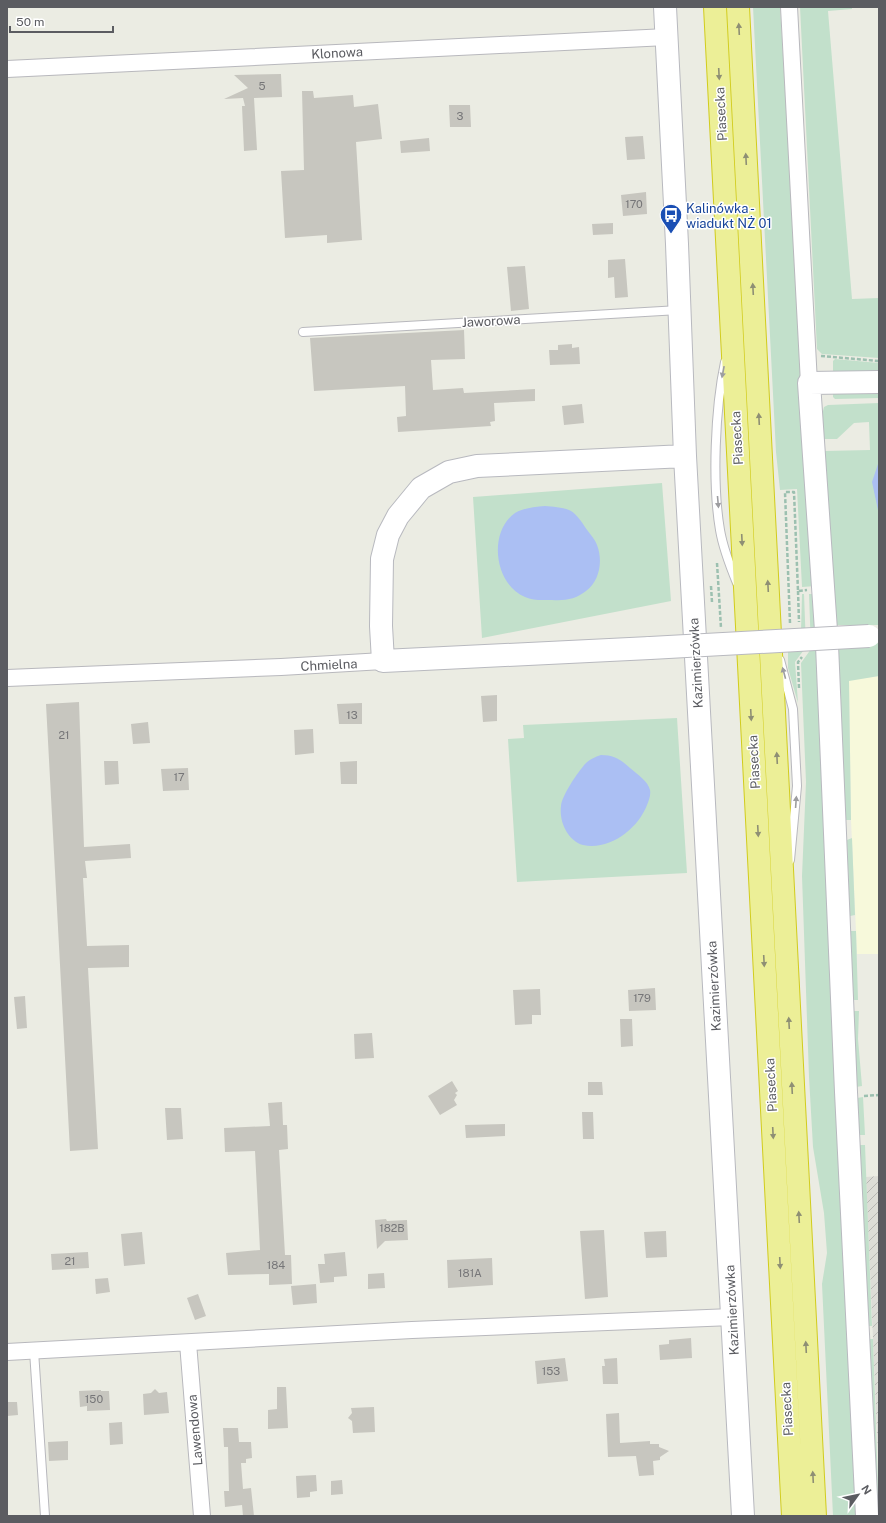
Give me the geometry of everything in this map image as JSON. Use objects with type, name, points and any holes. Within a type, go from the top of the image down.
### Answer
[{"type":"highway","name":"Piasecka","points":[[715,7],[793,1516]]},
{"type":"highway","name":"Piasecka","points":[[738,7],[780,628],[783,881],[815,1516]]},
{"type":"street","name":"Kazimierzówka","points":[[665,7],[680,310],[685,456],[743,1516]]},
{"type":"street","points":[[789,7],[809,383],[827,645],[846,1099],[867,1516]]},
{"type":"street","name":"Klonowa","points":[[7,69],[667,36]]},
{"type":"street","points":[[809,383],[879,382]]},
{"type":"street","points":[[383,661],[381,626],[382,559],[388,536],[398,516],[421,488],[449,472],[477,466],[685,456]]},
{"type":"street","name":"Chmielna","points":[[7,678],[288,667],[874,635]]},
{"type":"street","points":[[7,1352],[420,1330],[732,1317]]},
{"type":"street","name":"Lawendowa","points":[[188,1343],[202,1516]]},
{"type":"lane","name":"Jaworowa","points":[[303,332],[680,310]]},
{"type":"lane","points":[[34,1351],[45,1516]]},
{"type":"path","points":[[817,354],[820,356],[879,361]]},
{"type":"path","points":[[780,628],[785,492],[794,492],[799,630]]},
{"type":"path","points":[[798,591],[805,590]]},
{"type":"path","points":[[712,598],[719,598]]},
{"type":"path","points":[[859,1096],[879,1095]]},
{"type":"shaded area","points":[[753,7],[780,7],[816,586],[802,587],[797,489],[780,490],[776,452]]},
{"type":"shaded area","points":[[800,7],[852,7],[852,9],[828,11],[852,299],[879,298],[879,358],[822,354],[817,349]]},
{"type":"shaded area","points":[[835,359],[879,363],[879,375],[833,375],[833,361]]},
{"type":"shaded area","points":[[833,391],[879,391],[879,398],[835,399],[833,397]]},
{"type":"shaded area","points":[[879,403],[879,625],[836,625],[824,451],[870,450],[869,422],[854,423],[837,439],[824,439],[822,415],[824,407],[828,405]]},
{"type":"shaded area","points":[[662,483],[671,601],[482,638],[473,497]]},
{"type":"shaded area","points":[[802,594],[804,594],[806,647],[795,662],[798,703],[788,668],[788,650],[801,631]]},
{"type":"shaded area","points":[[809,594],[816,594],[859,1516],[833,1516],[822,1284],[827,1253],[824,1213],[813,1147],[809,1077],[802,876],[806,782],[801,663],[811,649]]},
{"type":"shaded area","points":[[879,643],[879,676],[849,681],[851,820],[846,820],[837,647]]},
{"type":"shaded area","points":[[879,676],[879,954],[857,954],[851,820],[849,680]]},
{"type":"shaded area","points":[[677,718],[687,873],[517,882],[508,739],[524,738],[523,725]]},
{"type":"shaded area","points":[[852,838],[855,915],[850,916],[847,840]]},
{"type":"shaded area","points":[[851,931],[856,931],[858,1000],[852,1000]]},
{"type":"shaded area","points":[[853,1011],[859,1011],[858,1039],[862,1086],[856,1087]]},
{"type":"shaded area","points":[[863,1097],[865,1135],[859,1135],[857,1098]]},
{"type":"shaded area","points":[[859,1145],[865,1145],[872,1326],[868,1326]]},
{"type":"shaded area","points":[[879,1176],[879,1477],[866,1177]]},
{"type":"shaded area","points":[[868,1339],[873,1339],[879,1516],[877,1516]]},
{"type":"water","points":[[879,461],[879,515],[872,482]]},
{"type":"water","points":[[545,506],[558,507],[573,512],[593,538],[599,551],[599,570],[591,587],[582,594],[570,599],[538,600],[525,597],[515,590],[507,581],[501,570],[498,557],[498,544],[501,532],[506,522],[518,511]]},
{"type":"water","points":[[601,755],[606,755],[620,760],[642,778],[649,787],[650,796],[643,814],[630,830],[603,845],[583,845],[577,843],[565,829],[561,818],[562,801],[567,790],[585,764],[591,759]]},
{"type":"building","points":[[281,74],[282,97],[254,98],[257,150],[244,151],[242,106],[245,106],[243,98],[224,99],[248,88],[234,75]]},
{"type":"building","points":[[302,91],[313,91],[314,98],[353,95],[354,107],[378,104],[382,139],[356,142],[362,240],[327,243],[327,235],[285,238],[281,171],[304,170]]},
{"type":"building","points":[[449,105],[470,105],[471,127],[450,127]]},
{"type":"building","points":[[643,136],[645,159],[627,160],[625,137]]},
{"type":"building","points":[[429,138],[430,151],[401,153],[400,141]]},
{"type":"building","points":[[646,192],[647,214],[623,216],[621,195]]},
{"type":"building","points":[[613,223],[613,234],[593,235],[592,224]]},
{"type":"building","points":[[625,259],[628,297],[615,298],[614,277],[608,278],[608,260]]},
{"type":"building","points":[[525,266],[529,309],[511,311],[507,267]]},
{"type":"building","points":[[464,330],[465,359],[431,360],[433,390],[463,388],[464,393],[535,389],[535,401],[494,403],[495,421],[490,422],[491,426],[398,432],[397,417],[406,416],[405,386],[314,391],[310,338]]},
{"type":"building","points":[[572,344],[572,348],[579,347],[580,364],[550,365],[549,350],[558,350],[558,345]]},
{"type":"building","points":[[582,404],[584,423],[564,425],[562,406]]},
{"type":"building","points":[[497,695],[497,721],[483,722],[481,696]]},
{"type":"building","points":[[79,702],[84,847],[130,844],[131,858],[85,861],[87,878],[83,878],[87,946],[129,945],[129,967],[88,968],[98,1149],[70,1151],[46,704]]},
{"type":"building","points":[[362,703],[362,724],[339,724],[337,704]]},
{"type":"building","points":[[148,722],[150,743],[133,744],[131,724]]},
{"type":"building","points":[[313,729],[314,753],[295,755],[294,730]]},
{"type":"building","points":[[104,761],[118,761],[119,784],[105,785]]},
{"type":"building","points":[[357,761],[357,784],[341,784],[340,762]]},
{"type":"building","points":[[188,768],[189,790],[163,791],[161,769]]},
{"type":"building","points":[[655,988],[656,1010],[629,1011],[628,990]]},
{"type":"building","points":[[540,989],[541,1015],[532,1015],[532,1024],[515,1025],[513,990]]},
{"type":"building","points":[[25,996],[27,1028],[17,1029],[14,997]]},
{"type":"building","points":[[620,1019],[632,1019],[633,1046],[621,1047]]},
{"type":"building","points":[[372,1033],[374,1058],[355,1059],[354,1034]]},
{"type":"building","points":[[452,1081],[458,1091],[455,1093],[457,1095],[454,1100],[457,1105],[440,1115],[428,1096]]},
{"type":"building","points":[[588,1082],[602,1082],[603,1095],[588,1095]]},
{"type":"building","points":[[282,1102],[283,1125],[287,1125],[288,1149],[279,1150],[285,1255],[291,1255],[292,1284],[269,1285],[269,1274],[228,1275],[226,1253],[260,1250],[255,1151],[225,1152],[224,1128],[270,1126],[268,1103]]},
{"type":"building","points":[[165,1108],[181,1108],[183,1139],[167,1140]]},
{"type":"building","points":[[582,1112],[593,1112],[594,1139],[583,1139]]},
{"type":"building","points":[[505,1124],[505,1136],[466,1138],[465,1125]]},
{"type":"building","points":[[386,1219],[387,1221],[407,1220],[408,1240],[385,1241],[377,1249],[375,1220]]},
{"type":"building","points":[[604,1230],[608,1297],[585,1299],[580,1231]]},
{"type":"building","points":[[666,1231],[667,1257],[646,1258],[644,1232]]},
{"type":"building","points":[[142,1232],[145,1264],[124,1266],[121,1234]]},
{"type":"building","points":[[88,1252],[89,1268],[52,1270],[51,1254]]},
{"type":"building","points":[[345,1252],[347,1276],[334,1277],[334,1282],[320,1283],[318,1264],[325,1264],[324,1254]]},
{"type":"building","points":[[492,1258],[493,1285],[448,1288],[447,1260]]},
{"type":"building","points":[[384,1273],[385,1288],[368,1289],[368,1274]]},
{"type":"building","points":[[108,1278],[110,1292],[96,1294],[95,1279]]},
{"type":"building","points":[[316,1284],[317,1303],[293,1305],[291,1286]]},
{"type":"building","points":[[198,1294],[206,1316],[195,1320],[187,1298]]},
{"type":"building","points":[[691,1338],[692,1358],[660,1360],[659,1345],[669,1344],[669,1340]]},
{"type":"building","points":[[565,1358],[568,1381],[537,1384],[535,1361]]},
{"type":"building","points":[[617,1358],[618,1384],[603,1384],[602,1366],[605,1366],[604,1359]]},
{"type":"building","points":[[277,1387],[286,1387],[288,1428],[268,1429],[268,1410],[277,1409]]},
{"type":"building","points":[[155,1389],[159,1393],[167,1392],[169,1413],[144,1415],[143,1394],[151,1393]]},
{"type":"building","points":[[79,1391],[109,1391],[110,1410],[87,1411],[87,1406],[80,1407]]},
{"type":"building","points":[[7,1402],[17,1402],[18,1415],[7,1416]]},
{"type":"building","points":[[374,1407],[375,1432],[353,1433],[352,1421],[348,1418],[352,1413],[351,1408]]},
{"type":"building","points":[[619,1413],[620,1443],[650,1441],[650,1444],[659,1444],[659,1447],[669,1451],[660,1457],[660,1460],[653,1461],[654,1475],[639,1476],[636,1456],[608,1457],[606,1414]]},
{"type":"building","points":[[122,1422],[123,1444],[110,1445],[109,1423]]},
{"type":"building","points":[[223,1428],[238,1428],[239,1442],[251,1442],[252,1458],[246,1459],[246,1463],[241,1463],[243,1489],[251,1488],[254,1516],[243,1516],[242,1505],[225,1507],[224,1491],[229,1491],[228,1447],[224,1447]]},
{"type":"building","points":[[68,1441],[68,1460],[49,1461],[48,1442]]},
{"type":"building","points":[[316,1475],[317,1491],[310,1492],[310,1497],[297,1498],[296,1476]]},
{"type":"building","points":[[342,1480],[343,1494],[331,1495],[331,1481]]},
{"type":"place","name":"Kalinówka - wiadukt NŻ 01","points":[[671,234]]}]
